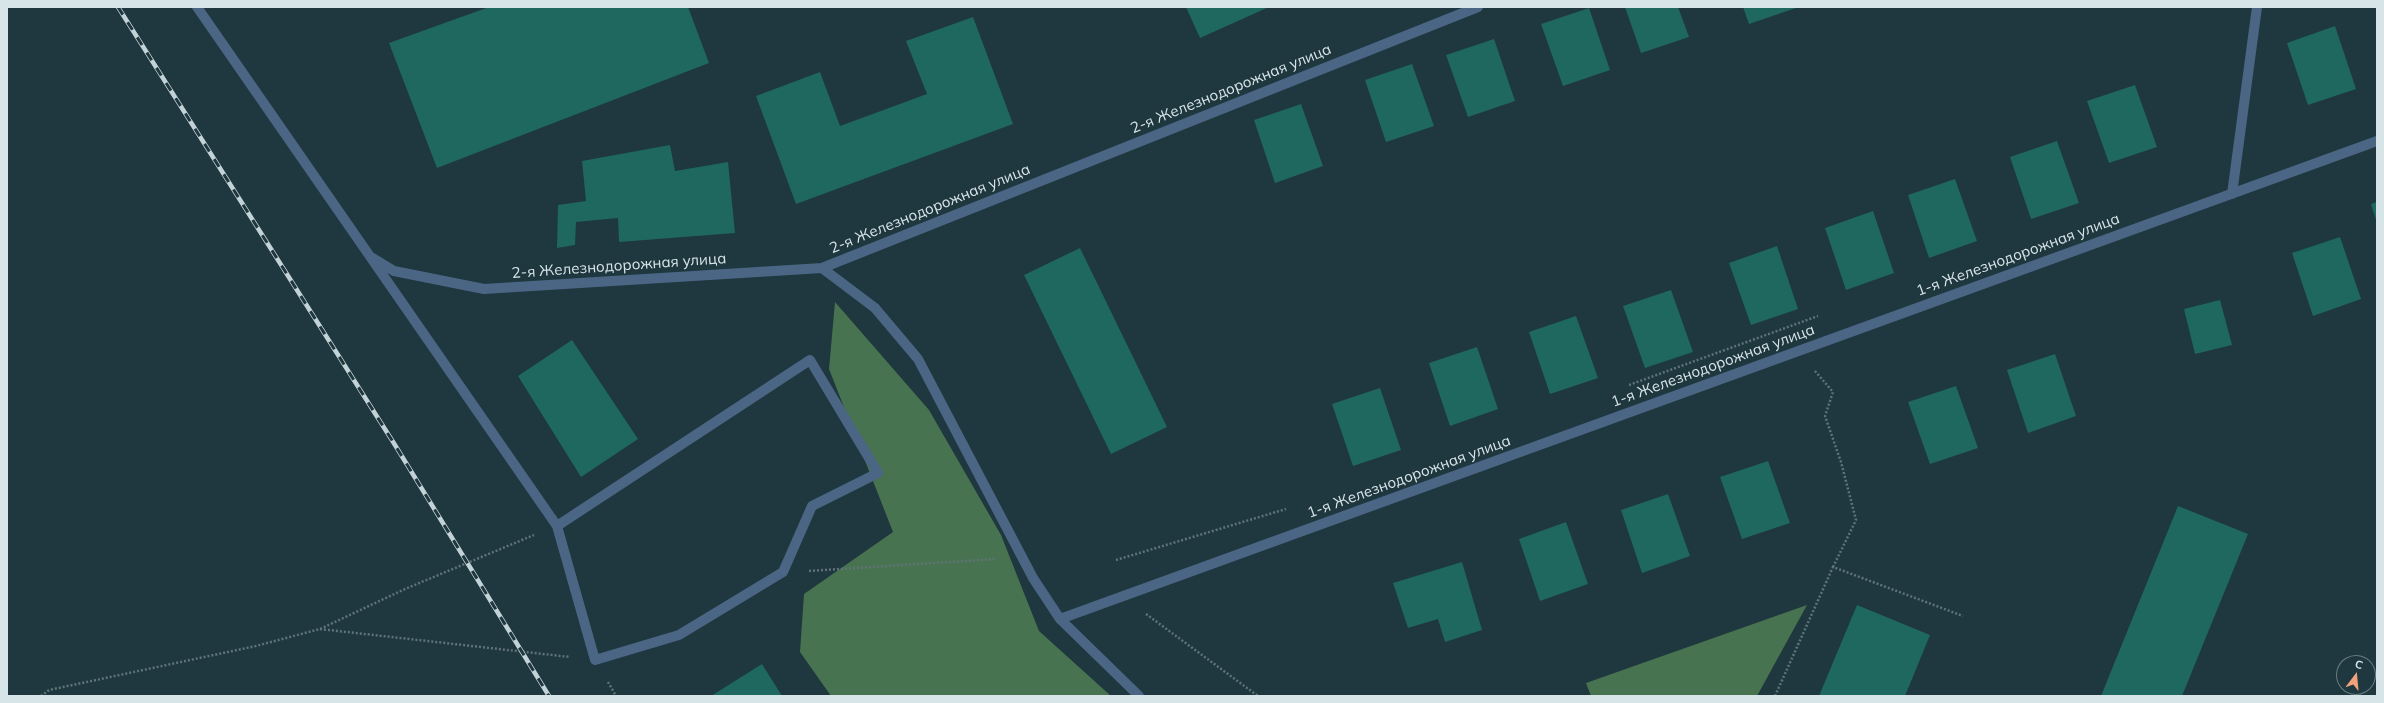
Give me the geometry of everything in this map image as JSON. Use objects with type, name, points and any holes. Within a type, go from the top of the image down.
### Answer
[{"type":"street","points":[[196,7],[556,526],[595,660],[678,635],[783,572],[812,506],[878,473],[810,360],[556,526]]},
{"type":"street","name":"2-я Железнодорожная улица","points":[[368,254],[394,271],[484,289],[822,268],[1478,7]]},
{"type":"street","points":[[2232,194],[2257,7]]},
{"type":"street","name":"1-я Железнодорожная улица","points":[[1060,619],[2377,141]]},
{"type":"street","points":[[822,268],[875,308],[918,359],[1022,558],[1060,619],[1138,696]]},
{"type":"path","points":[[1775,696],[1833,567],[1856,520],[1841,462],[1825,416],[1833,392],[1784,328]]},
{"type":"path","points":[[41,696],[49,690],[256,646],[320,629],[405,589],[556,526]]},
{"type":"path","points":[[783,572],[1022,558]]},
{"type":"path","points":[[1833,567],[1963,616]]},
{"type":"path","points":[[1124,597],[1258,696]]},
{"type":"path","points":[[320,629],[595,660]]},
{"type":"green space","points":[[835,302],[929,410],[1001,535],[1039,631],[1111,696],[831,696],[800,652],[804,594],[893,532],[829,369]]},
{"type":"green space","points":[[1807,605],[1757,696],[1591,696],[1586,683]]},
{"type":"building","points":[[489,7],[688,7],[709,63],[437,168],[389,43]]},
{"type":"building","points":[[1186,7],[1269,7],[1200,38]]},
{"type":"building","points":[[1625,7],[1678,7],[1689,37],[1641,53]]},
{"type":"building","points":[[1743,7],[1799,7],[1749,24]]},
{"type":"building","points":[[1589,8],[1610,70],[1563,86],[1541,24]]},
{"type":"building","points":[[973,17],[1013,124],[796,204],[756,96],[820,72],[840,126],[927,94],[906,41]]},
{"type":"building","points":[[2335,26],[2356,89],[2308,105],[2287,43]]},
{"type":"building","points":[[1494,39],[1515,101],[1468,117],[1446,55]]},
{"type":"building","points":[[1412,64],[1434,126],[1386,142],[1365,80]]},
{"type":"building","points":[[2135,85],[2157,147],[2109,163],[2087,101]]},
{"type":"building","points":[[1301,104],[1323,166],[1275,183],[1254,120]]},
{"type":"building","points":[[2057,141],[2079,203],[2031,219],[2010,157]]},
{"type":"building","points":[[670,145],[675,171],[728,162],[735,233],[619,242],[618,218],[576,222],[575,245],[557,248],[558,205],[586,201],[582,161]]},
{"type":"building","points":[[1955,179],[1977,241],[1929,258],[1908,195]]},
{"type":"building","points":[[2377,202],[2377,223],[2371,204]]},
{"type":"building","points":[[1873,211],[1894,273],[1846,290],[1825,228]]},
{"type":"building","points":[[2340,237],[2361,299],[2313,316],[2292,253]]},
{"type":"building","points":[[1777,246],[1798,309],[1751,325],[1729,263]]},
{"type":"building","points":[[1080,248],[1167,427],[1111,454],[1024,275]]},
{"type":"building","points":[[1671,290],[1693,352],[1645,368],[1623,306]]},
{"type":"building","points":[[2220,300],[2232,345],[2195,354],[2184,309]]},
{"type":"building","points":[[1576,316],[1598,378],[1550,394],[1529,332]]},
{"type":"building","points":[[572,340],[638,439],[581,477],[518,376]]},
{"type":"building","points":[[1477,347],[1498,409],[1450,426],[1429,363]]},
{"type":"building","points":[[2055,354],[2076,416],[2028,433],[2007,370]]},
{"type":"building","points":[[1956,386],[1978,448],[1930,464],[1908,402]]},
{"type":"building","points":[[1380,388],[1401,450],[1353,466],[1332,404]]},
{"type":"building","points":[[1768,461],[1790,523],[1742,539],[1720,477]]},
{"type":"building","points":[[1668,494],[1690,556],[1642,573],[1621,510]]},
{"type":"building","points":[[2178,506],[2248,534],[2182,696],[2101,696]]},
{"type":"building","points":[[1566,522],[1588,584],[1540,601],[1519,539]]},
{"type":"building","points":[[1462,562],[1482,630],[1445,642],[1438,619],[1408,628],[1393,583]]},
{"type":"building","points":[[1857,605],[1930,635],[1905,696],[1819,696]]},
{"type":"building","points":[[762,664],[782,696],[711,696]]},
{"type":"railway","points":[[118,7],[395,445],[549,696]]}]
